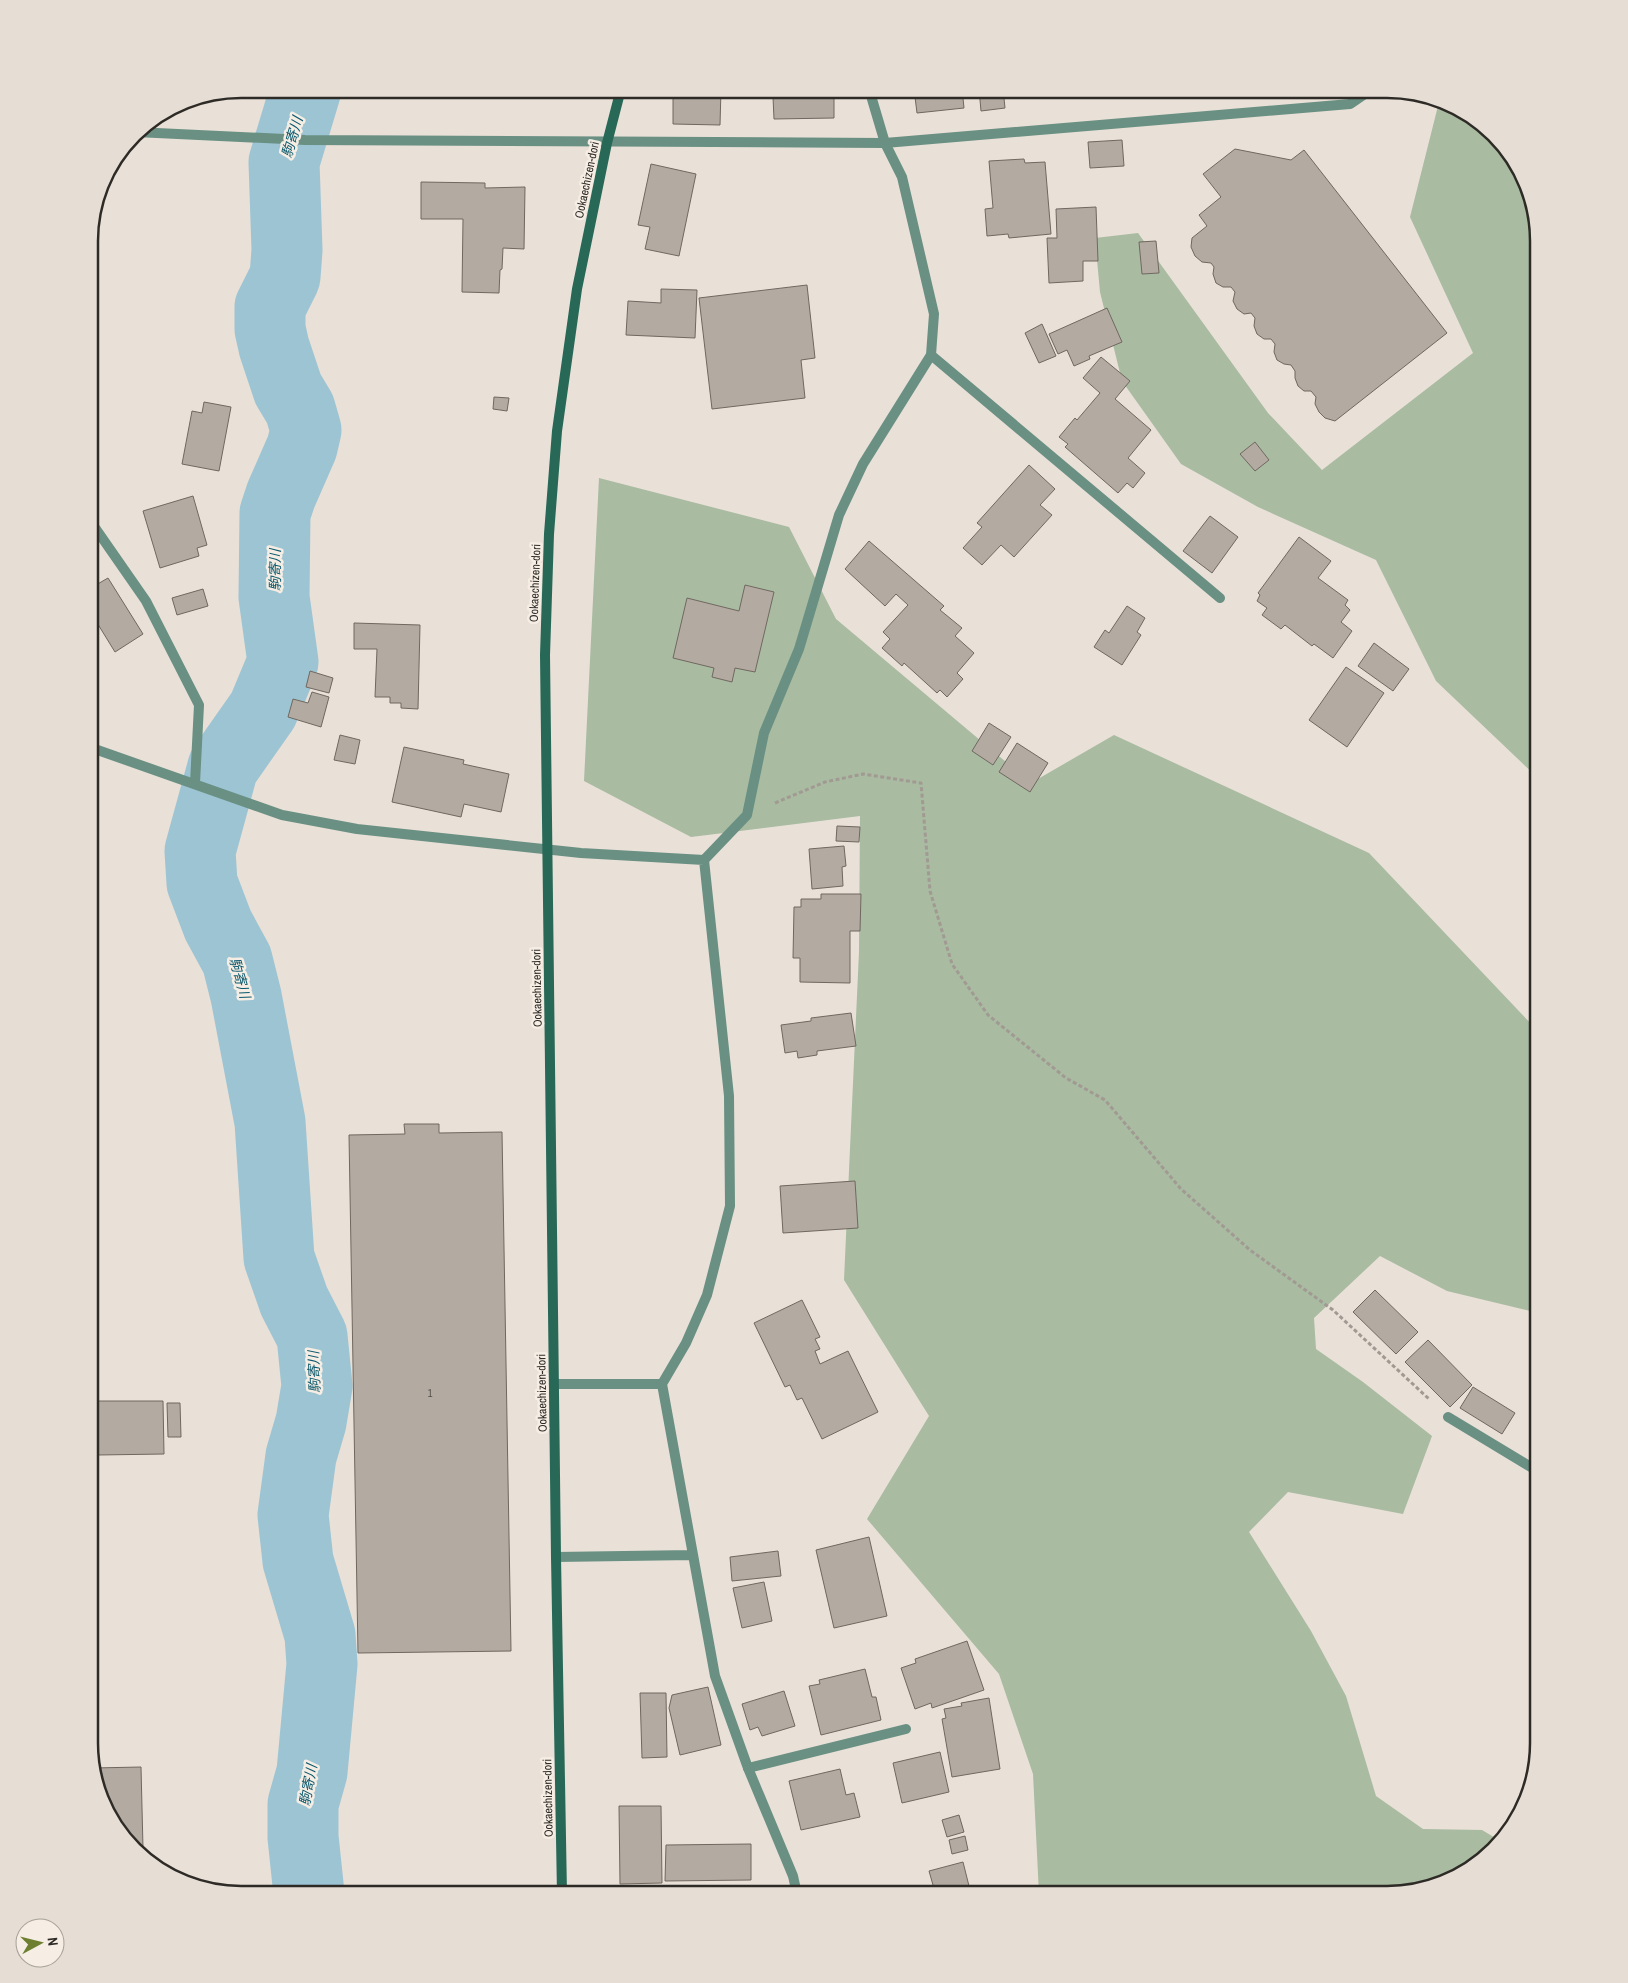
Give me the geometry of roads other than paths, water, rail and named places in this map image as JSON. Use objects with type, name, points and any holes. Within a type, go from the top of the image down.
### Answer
[{"type":"street","name":"Ookaechizen-dori","points":[[562,1886],[545,654],[556,431],[577,289],[607,143],[619,98]]},
{"type":"street","points":[[795,1886],[793,1876],[748,1768],[715,1676],[662,1384],[686,1342],[707,1295],[730,1206],[729,1096],[704,860],[747,815],[764,733],[799,649],[839,515],[863,464],[931,355],[934,314],[902,177],[885,143],[872,98]]},
{"type":"street","points":[[147,132],[305,140],[885,143],[1350,104],[1359,98]]},
{"type":"street","points":[[931,355],[1220,598]]},
{"type":"street","points":[[98,532],[146,601],[199,705],[200,785]]},
{"type":"street","points":[[98,750],[282,815],[357,829],[547,850],[704,860]]},
{"type":"street","points":[[554,1384],[662,1384]]},
{"type":"street","points":[[1448,1417],[1530,1467]]},
{"type":"street","points":[[556,1557],[693,1555]]},
{"type":"street","points":[[748,1768],[906,1730]]},
{"type":"waterway","name":"駒寄川","points":[[303,98],[284,162],[287,250],[285,277],[270,307],[270,329],[274,347],[288,389],[300,409],[306,430],[302,447],[275,513],[274,597],[283,662],[263,710],[223,767],[200,851],[202,883],[218,925],[237,960],[246,996],[270,1122],[279,1258],[294,1301],[312,1336],[317,1386],[311,1422],[301,1456],[293,1515],[298,1561],[320,1635],[322,1664],[312,1772],[303,1804],[303,1837],[308,1886]]}]
